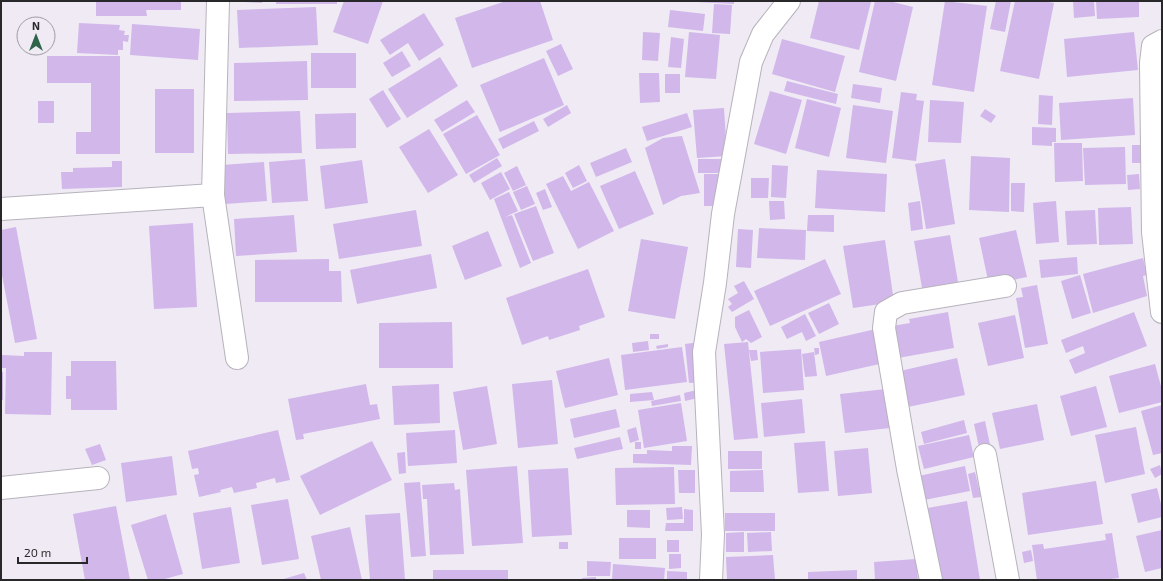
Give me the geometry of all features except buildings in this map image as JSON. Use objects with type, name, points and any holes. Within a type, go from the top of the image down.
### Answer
[{"type":"street","points":[[218,1],[213,195],[237,358]]},
{"type":"street","points":[[711,580],[712,534],[704,352],[715,282],[723,214],[751,62],[764,34],[789,1]]},
{"type":"street","points":[[1162,41],[1154,46],[1151,63],[1153,232],[1162,312]]},
{"type":"street","points":[[1,208],[213,195]]},
{"type":"street","points":[[931,580],[908,469],[884,328],[886,312],[902,304],[1006,286]]},
{"type":"street","points":[[985,455],[1008,580]]},
{"type":"street","points":[[1,488],[98,478]]}]
